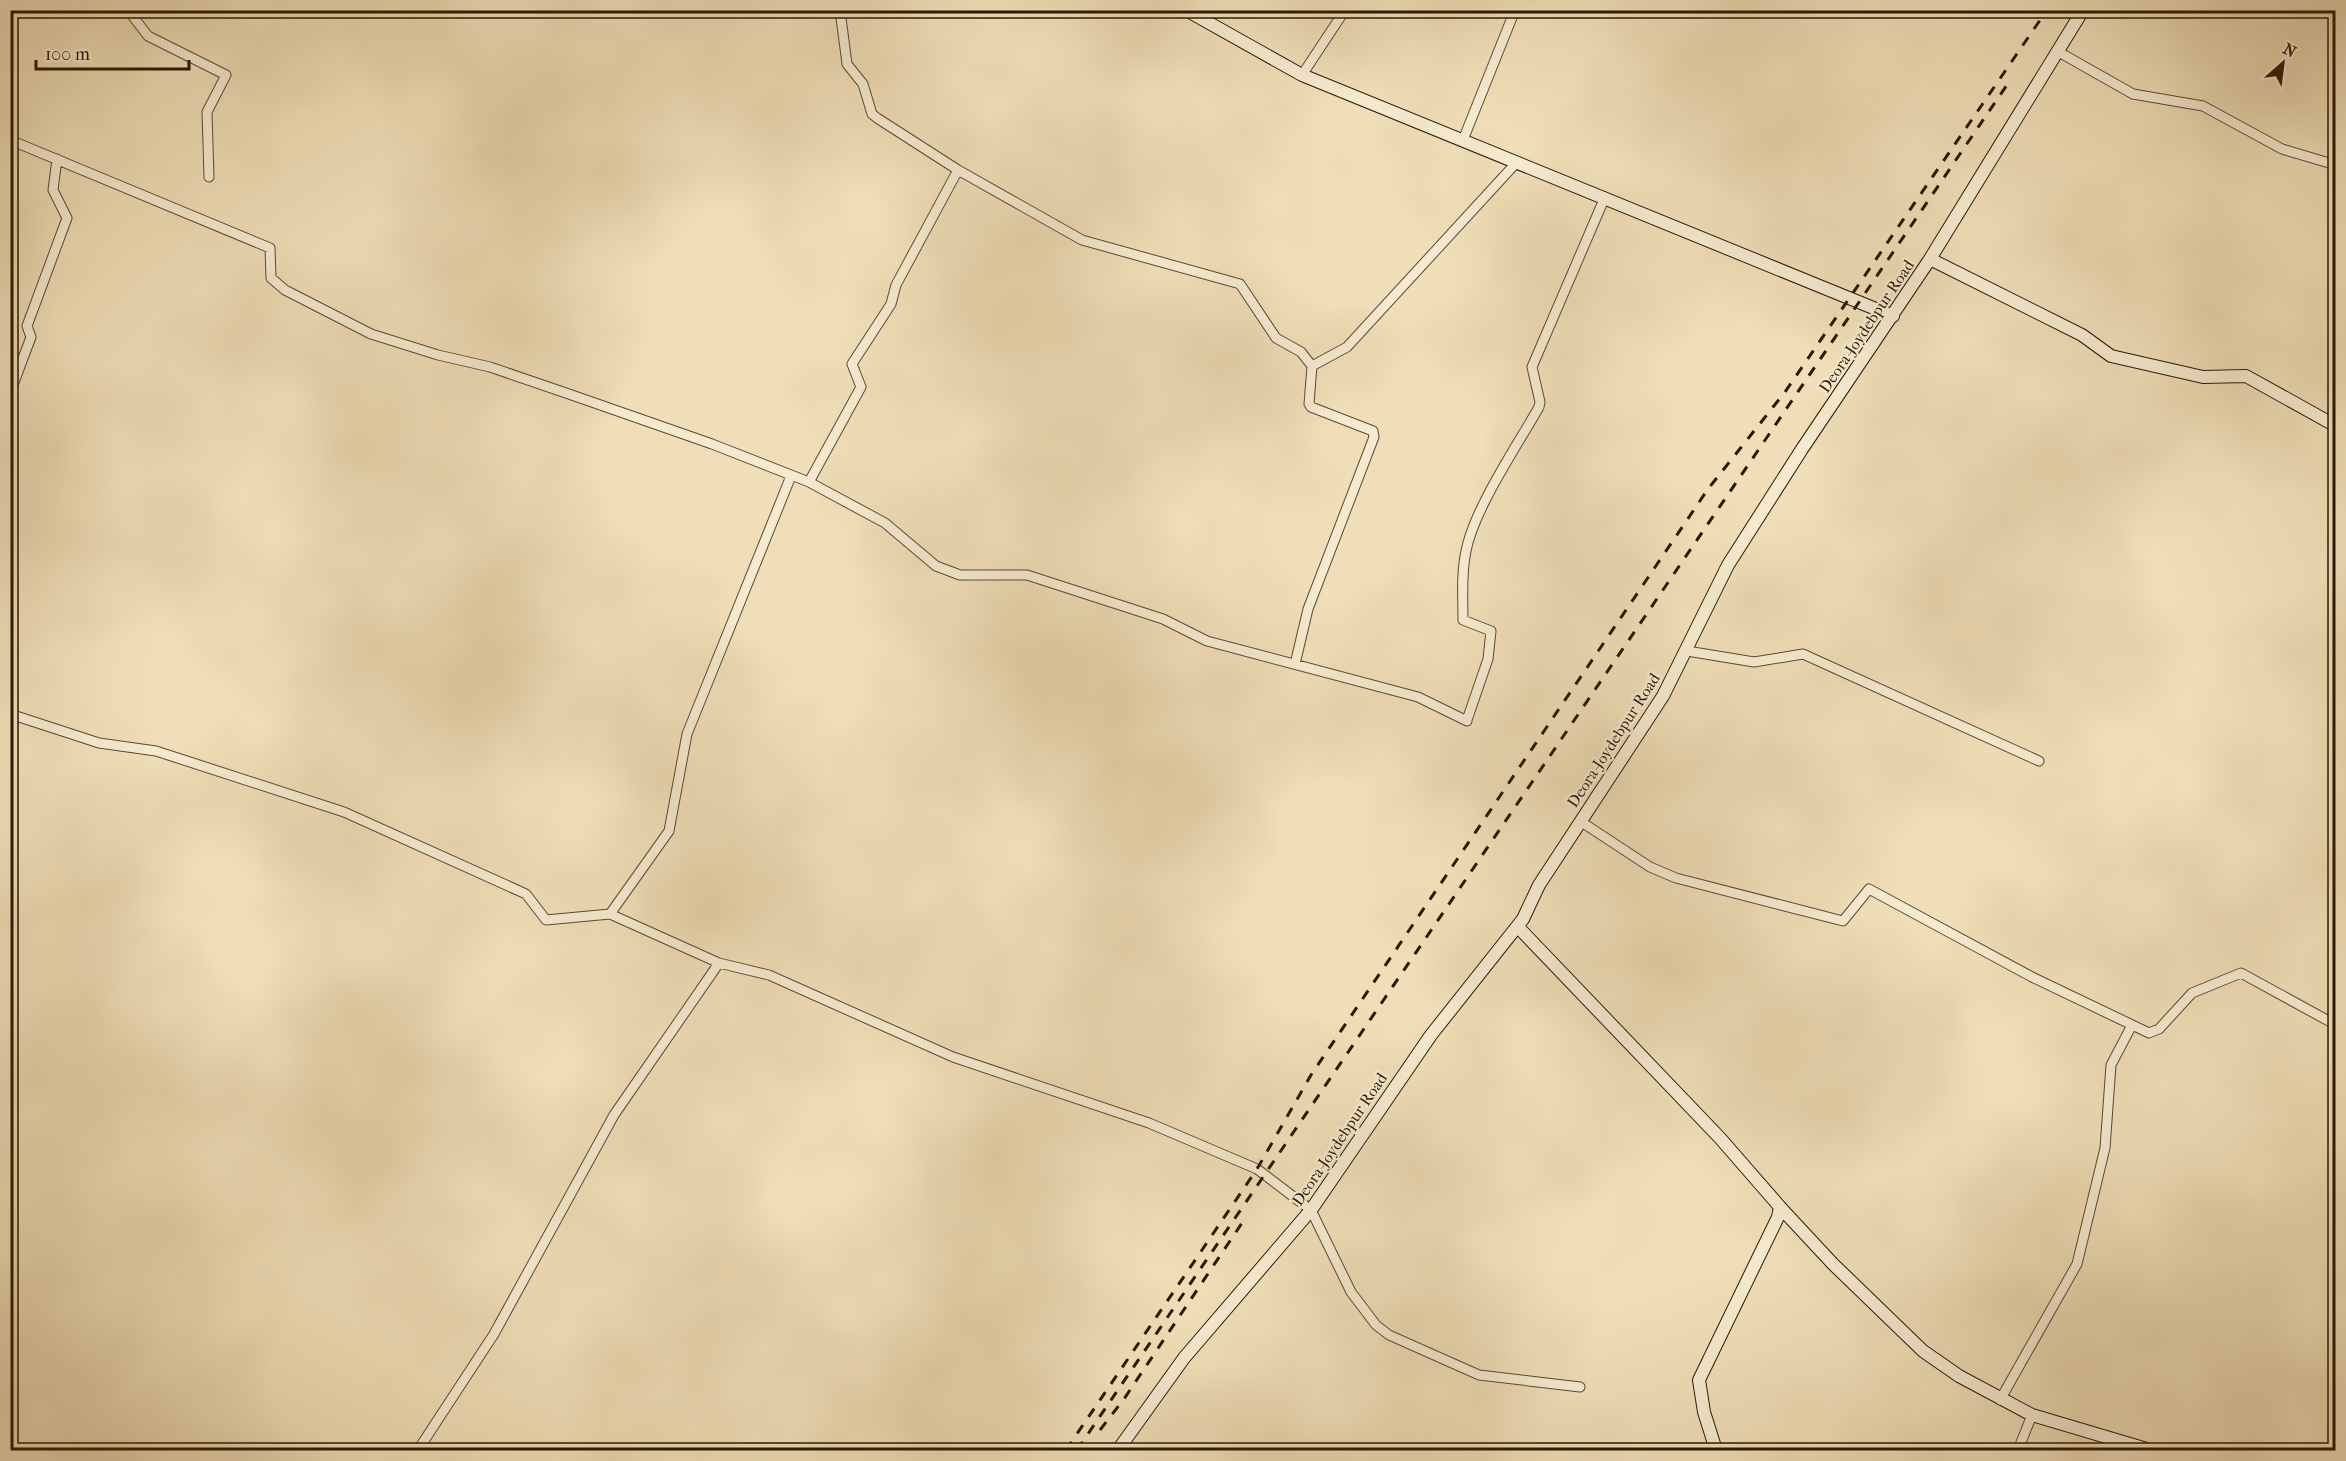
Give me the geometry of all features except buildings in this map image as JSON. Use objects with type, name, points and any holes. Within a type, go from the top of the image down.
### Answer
[{"type":"street","points":[[128,10],[148,36],[226,75],[207,112],[209,177]]},
{"type":"street","points":[[840,10],[847,64],[863,84],[872,114],[958,170],[1082,240],[1240,284],[1276,338],[1301,352],[1312,366],[1309,404],[1311,407],[1370,428],[1374,436],[1308,609],[1295,664]]},
{"type":"street","points":[[1186,10],[1302,75],[1893,316]]},
{"type":"street","points":[[1302,75],[1345,10]]},
{"type":"street","points":[[1463,140],[1515,10]]},
{"type":"street","name":"Deora-Joydebpur Road","points":[[1118,1450],[1184,1358],[1311,1210],[1431,1035],[1518,927],[1539,885],[1663,696],[1728,565],[1802,449],[1930,259],[2083,10]]},
{"type":"street","points":[[2057,51],[2133,94],[2203,106],[2282,149],[2336,165]]},
{"type":"street","points":[[10,140],[270,248],[271,278],[285,290],[371,334],[438,355],[490,367],[712,444],[809,482],[885,523],[936,566],[960,575],[1027,575],[1163,619],[1207,641],[1418,697],[1467,721],[1488,659],[1491,632],[1463,620],[1467,546],[1475,522],[1539,407],[1540,402],[1532,367],[1605,197]]},
{"type":"street","points":[[10,393],[31,338],[27,326],[67,218],[53,190],[57,159]]},
{"type":"street","points":[[1312,366],[1347,347],[1517,162]]},
{"type":"street","points":[[809,482],[861,387],[852,364],[891,304],[895,288],[958,170]]},
{"type":"street","points":[[1930,259],[2082,335],[2111,356],[2204,377],[2246,376],[2336,426]]},
{"type":"street","points":[[610,914],[669,831],[687,734],[791,476]]},
{"type":"street","points":[[1687,651],[1754,662],[1803,654],[2039,761]]},
{"type":"street","points":[[10,714],[99,742],[156,751],[344,812],[526,894],[546,920],[610,914],[719,963],[769,975],[953,1057],[1149,1123],[1257,1169],[1311,1210],[1351,1292],[1376,1324],[1389,1335],[1479,1375],[1580,1387]]},
{"type":"street","points":[[1580,821],[1650,867],[1676,878],[1843,921],[1869,889],[2032,976],[2132,1025],[2154,1032],[2192,993],[2241,973],[2336,1025]]},
{"type":"street","points":[[1518,927],[1720,1138],[1833,1264],[1923,1350],[1959,1376],[2000,1400],[2032,1415],[2150,1450]]},
{"type":"street","points":[[418,1450],[494,1334],[614,1115],[719,963]]},
{"type":"street","points":[[2000,1400],[2077,1264],[2105,1148],[2111,1065],[2132,1025]]},
{"type":"street","points":[[1716,1450],[1704,1412],[1699,1380],[1778,1217],[1780,1207]]},
{"type":"street","points":[[2018,1450],[2032,1415]]},
{"type":"railway","points":[[1066,1450],[1257,1169],[1311,1075],[1708,489],[1785,392],[2047,10]]},
{"type":"railway","points":[[1077,1450],[2009,82]]},
{"type":"railway","points":[[1100,1430],[1124,1399],[1246,1217]]}]
